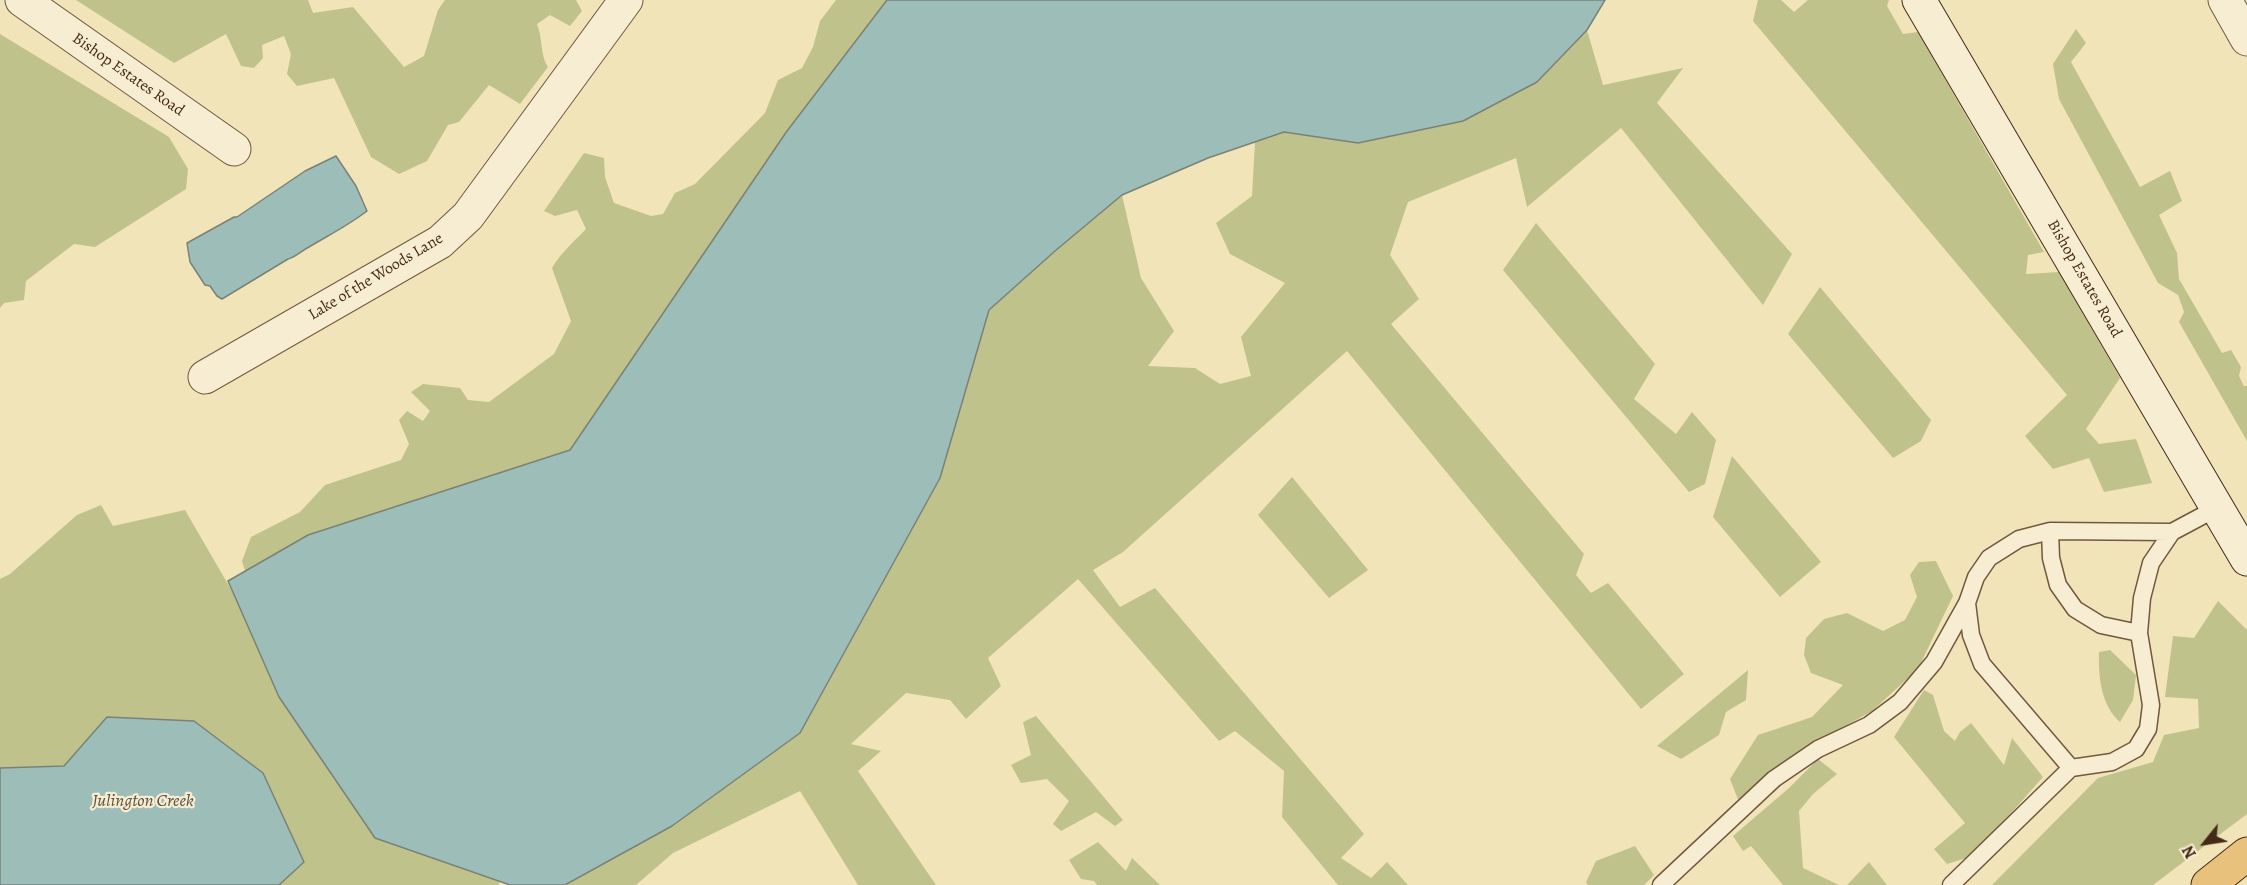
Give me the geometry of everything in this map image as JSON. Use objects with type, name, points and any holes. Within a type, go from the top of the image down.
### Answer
[{"type":"main road","points":[[2208,885],[2247,854]]},
{"type":"street","name":"Bishop Estates Road","points":[[22,0],[234,149]]},
{"type":"street","name":"Lake of the Woods Lane","points":[[205,377],[440,242],[468,216],[626,0]]},
{"type":"street","name":"Bishop Estates Road","points":[[1919,0],[2217,508],[2244,548]]},
{"type":"street","points":[[2225,0],[2247,39]]},
{"type":"lane","points":[[1951,885],[2071,768],[2112,762],[2136,749],[2148,729],[2151,705],[2139,633],[2142,598],[2151,563],[2172,532],[2217,508]]},
{"type":"lane","points":[[1661,885],[1774,779],[1818,749],[1869,725],[1900,702],[1934,662],[1967,603],[1976,577],[1989,558],[2019,539],[2050,531],[2172,532]]},
{"type":"lane","points":[[2050,531],[2051,558],[2058,585],[2075,609],[2101,626],[2139,633]]},
{"type":"lane","points":[[1967,603],[1971,635],[1982,664],[2071,768]]},
{"type":"green space","points":[[76,0],[308,0],[313,13],[353,7],[404,67],[424,56],[438,10],[445,0],[576,0],[582,11],[570,26],[550,15],[537,24],[545,63],[548,67],[520,104],[489,85],[459,122],[448,125],[427,161],[399,174],[371,157],[334,78],[297,86],[287,74],[291,54],[284,36],[262,45],[263,58],[254,68],[241,66],[226,34],[174,63]]},
{"type":"green space","points":[[836,0],[887,0],[787,131],[570,450],[308,535],[245,571],[242,561],[251,537],[300,512],[325,485],[401,460],[409,444],[399,420],[407,411],[423,421],[430,411],[411,392],[423,384],[460,388],[468,400],[489,402],[554,354],[571,321],[552,268],[586,229],[577,210],[555,216],[544,211],[584,153],[604,158],[605,177],[614,203],[651,216],[663,214],[675,193],[695,184],[765,113],[778,80],[802,68],[813,47],[820,21]]},
{"type":"green space","points":[[1758,0],[1781,0],[1794,12],[1808,0],[1889,0],[1887,6],[1903,34],[1918,32],[2044,252],[2028,255],[2026,274],[2059,272],[2120,378],[2086,429],[2099,444],[2136,439],[2152,483],[2104,492],[2089,458],[2053,469],[2025,436],[2067,395],[1753,21]]},
{"type":"green space","points":[[2076,29],[2086,43],[2071,62],[2140,187],[2170,171],[2182,201],[2159,215],[2177,253],[2179,279],[2222,353],[2231,350],[2241,367],[2239,376],[2244,386],[2247,386],[2247,441],[2179,322],[2184,312],[2178,295],[2158,283],[2059,99],[2053,64]]},
{"type":"green space","points":[[1587,30],[1603,85],[1683,68],[1657,103],[1792,254],[1763,305],[1621,128],[1527,207],[1516,158],[1408,202],[1390,255],[1419,299],[1391,324],[1584,554],[1576,575],[1591,593],[1608,583],[1684,674],[1641,709],[1347,351],[1123,552],[1093,570],[1120,607],[1155,588],[1364,834],[1341,858],[1371,878],[1387,862],[1408,885],[1338,885],[1282,817],[1284,771],[1235,731],[1219,741],[1078,579],[988,658],[1001,686],[966,719],[950,700],[906,693],[851,744],[881,751],[858,771],[936,885],[858,885],[800,791],[673,853],[636,885],[565,885],[672,826],[800,733],[940,478],[989,310],[1055,251],[1122,195],[1141,278],[1174,331],[1148,366],[1195,368],[1220,384],[1251,376],[1241,337],[1285,283],[1230,254],[1216,223],[1252,196],[1255,142],[1284,132],[1358,143],[1537,82]]},
{"type":"green space","points":[[0,34],[169,137],[188,169],[186,189],[95,247],[74,244],[26,281],[24,300],[4,303],[0,308]]},
{"type":"green space","points":[[1536,223],[1655,364],[1634,399],[1676,434],[1692,412],[1716,440],[1705,484],[1689,492],[1503,270]]},
{"type":"green space","points":[[1820,287],[1931,420],[1921,441],[1893,458],[1788,334]]},
{"type":"green space","points":[[1732,456],[1821,562],[1780,597],[1713,517]]},
{"type":"green space","points":[[1292,477],[1368,570],[1329,598],[1258,515]]},
{"type":"green space","points":[[101,505],[113,526],[185,510],[375,838],[500,882],[498,885],[279,885],[304,862],[107,717],[64,766],[0,768],[0,579],[10,574],[77,515]]},
{"type":"green space","points":[[1936,561],[1953,596],[1918,669],[1872,711],[1792,756],[1739,802],[1730,779],[1758,735],[1812,717],[1843,685],[1811,673],[1804,655],[1806,638],[1824,619],[1847,613],[1883,631],[1905,620],[1917,597],[1910,575],[1919,562]]},
{"type":"green space","points":[[2218,601],[2247,630],[2247,814],[2153,885],[1992,885],[2098,778],[2153,762],[2164,735],[2199,728],[2198,699],[2165,697],[2173,636],[2194,638]]},
{"type":"green space","points":[[2110,650],[2136,675],[2133,700],[2120,722],[2109,708],[2100,680],[2099,652]]},
{"type":"green space","points":[[1748,670],[1746,700],[1726,712],[1719,735],[1681,759],[1657,746]]},
{"type":"green space","points":[[1924,690],[1933,695],[1944,731],[1955,741],[1960,732],[1971,723],[2004,765],[2012,738],[2043,777],[1973,856],[1947,864],[1934,849],[1965,823],[1894,737]]},
{"type":"green space","points":[[1036,716],[1123,820],[1115,826],[1096,812],[1061,831],[1053,824],[1069,801],[1047,779],[1021,783],[1011,765],[1031,755],[1023,722]]},
{"type":"green space","points":[[1818,759],[1837,774],[1813,794],[1799,811],[1803,868],[1839,885],[1783,885],[1751,846],[1743,851],[1733,836],[1789,788]]},
{"type":"green space","points":[[1098,842],[1126,871],[1132,858],[1160,885],[1097,885],[1094,881],[1081,879],[1069,860]]},
{"type":"green space","points":[[1635,846],[1654,875],[1644,885],[1588,885],[1586,882],[1596,861]]},
{"type":"green space","points":[[1869,862],[1887,885],[1847,885]]},
{"type":"water","points":[[887,0],[1605,0],[1587,30],[1537,82],[1463,121],[1358,143],[1284,132],[1208,158],[1122,195],[1055,251],[989,310],[940,478],[800,733],[672,826],[565,885],[510,885],[375,838],[279,697],[228,581],[308,535],[570,450],[787,131]]},
{"type":"water","points":[[336,156],[356,186],[367,211],[222,299],[210,286],[205,285],[190,262],[187,243],[237,217],[305,171]]},
{"type":"water","name":"Julington Creek","points":[[107,717],[194,721],[263,773],[304,862],[279,885],[0,885],[0,768],[64,766]]}]
